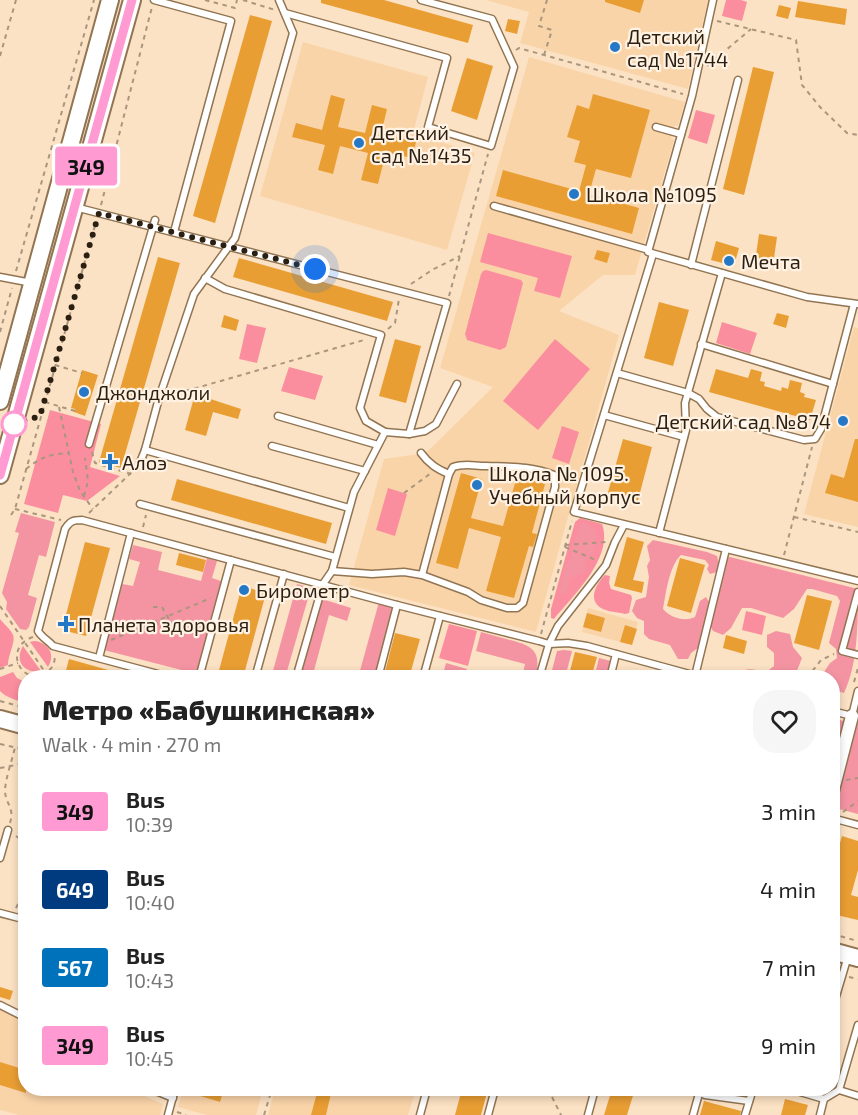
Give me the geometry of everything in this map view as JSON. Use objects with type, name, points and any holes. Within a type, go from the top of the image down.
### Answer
[{"type":"main road","points":[[0,401],[110,0]]},
{"type":"main road","points":[[0,475],[132,0]]},
{"type":"main road","points":[[2,720],[18,724]]},
{"type":"street","points":[[840,764],[855,709]]},
{"type":"lane","points":[[154,0],[231,21],[174,232]]},
{"type":"lane","points":[[139,465],[194,294],[235,238],[293,33],[279,0]]},
{"type":"lane","points":[[285,13],[447,58],[428,127],[491,146],[514,67],[492,19],[422,0]]},
{"type":"lane","points":[[713,0],[692,96],[651,252],[574,512],[858,581]]},
{"type":"lane","points":[[691,265],[738,80]]},
{"type":"lane","points":[[656,128],[681,134]]},
{"type":"lane","points":[[494,206],[807,297],[856,304],[821,429],[814,439],[804,440],[717,417],[699,399],[688,393],[617,373]]},
{"type":"lane","points":[[74,207],[154,224],[229,247],[447,303],[409,435]]},
{"type":"lane","points":[[89,444],[154,224]]},
{"type":"lane","points":[[659,533],[686,430],[685,403],[722,273]]},
{"type":"lane","points":[[0,277],[33,283]]},
{"type":"lane","points":[[206,278],[225,289],[381,335],[360,408],[366,421],[385,432],[409,435],[425,431],[436,424],[457,384]]},
{"type":"lane","points":[[701,344],[833,384]]},
{"type":"lane","points":[[604,415],[684,437]]},
{"type":"lane","points":[[278,416],[378,445]]},
{"type":"lane","points":[[298,670],[323,584],[332,571],[354,492],[385,432]]},
{"type":"lane","points":[[272,446],[364,471]]},
{"type":"lane","points":[[145,450],[349,508]]},
{"type":"lane","points":[[421,453],[427,462],[449,474]]},
{"type":"lane","points":[[332,571],[372,574],[404,572],[422,575],[468,592],[481,600],[507,608],[517,608],[523,603],[526,593],[555,487],[555,472],[515,466],[462,464],[453,467],[449,474],[422,575]]},
{"type":"lane","points":[[140,504],[335,557]]},
{"type":"lane","points":[[143,670],[53,646],[41,637],[38,631],[65,529],[69,522],[82,520],[549,644],[568,643],[587,646],[673,670]]},
{"type":"lane","points":[[541,670],[549,644],[558,626],[606,565],[624,525]]},
{"type":"lane","points":[[99,658],[131,533]]},
{"type":"lane","points":[[696,670],[726,549]]},
{"type":"lane","points":[[201,670],[231,560]]},
{"type":"lane","points":[[257,670],[284,574]]},
{"type":"lane","points":[[858,592],[842,651],[858,655]]},
{"type":"lane","points":[[380,670],[397,605]]},
{"type":"lane","points":[[425,670],[440,616]]},
{"type":"lane","points":[[612,670],[616,654]]},
{"type":"lane","points":[[840,710],[855,709],[858,691]]},
{"type":"lane","points":[[840,820],[858,825]]},
{"type":"lane","points":[[0,858],[8,830]]},
{"type":"lane","points":[[0,913],[16,917]]},
{"type":"lane","points":[[840,979],[846,955]]},
{"type":"lane","points":[[0,1005],[18,1014]]},
{"type":"lane","points":[[840,1087],[858,1025]]},
{"type":"lane","points":[[840,1090],[858,1096]]},
{"type":"lane","points":[[168,1096],[173,1098],[168,1115]]},
{"type":"lane","points":[[420,1115],[425,1096]]},
{"type":"lane","points":[[488,1115],[493,1096]]},
{"type":"lane","points":[[588,1115],[593,1096]]},
{"type":"lane","points":[[693,1115],[699,1096]]},
{"type":"lane","points":[[712,1096],[749,1101]]},
{"type":"lane","points":[[745,1115],[751,1096]]},
{"type":"lane","points":[[814,1096],[824,1099]]},
{"type":"lane","points":[[820,1115],[824,1099],[829,1096]]},
{"type":"path","points":[[0,56],[16,0]]},
{"type":"path","points":[[0,332],[94,0]]},
{"type":"path","points":[[11,516],[15,509],[99,213],[154,0]]},
{"type":"path","points":[[205,0],[234,8],[237,0]]},
{"type":"path","points":[[221,5],[222,0]]},
{"type":"path","points":[[243,0],[285,13]]},
{"type":"path","points":[[544,55],[552,30],[539,26],[547,0]]},
{"type":"path","points":[[709,19],[796,40],[802,85],[840,126],[848,133],[858,135]]},
{"type":"path","points":[[696,76],[751,29]]},
{"type":"path","points":[[507,53],[519,48],[692,96]]},
{"type":"path","points":[[447,303],[491,146]]},
{"type":"path","points":[[159,398],[381,335],[395,323],[401,291],[432,270],[460,256]]},
{"type":"path","points":[[55,365],[82,373]]},
{"type":"path","points":[[45,402],[73,410]]},
{"type":"path","points":[[59,406],[73,471],[80,491],[93,509]]},
{"type":"path","points":[[782,562],[814,439]]},
{"type":"path","points":[[89,444],[95,463],[131,474]]},
{"type":"path","points":[[26,469],[43,457],[69,453]]},
{"type":"path","points":[[84,496],[88,481],[85,458]]},
{"type":"path","points":[[82,520],[139,465]]},
{"type":"path","points":[[404,493],[437,469]]},
{"type":"path","points":[[141,535],[148,506]]},
{"type":"path","points":[[15,509],[69,522]]},
{"type":"path","points":[[539,641],[574,512]]},
{"type":"path","points":[[794,517],[858,532]]},
{"type":"path","points":[[565,546],[615,542]]},
{"type":"path","points":[[565,546],[606,565]]},
{"type":"path","points":[[102,644],[222,593]]},
{"type":"path","points":[[0,606],[45,670]]},
{"type":"path","points":[[153,607],[162,607],[175,630]]},
{"type":"path","points":[[156,621],[159,629]]},
{"type":"path","points":[[23,670],[18,663],[17,651],[24,641],[33,637],[41,637]]},
{"type":"path","points":[[49,670],[55,661],[56,653],[53,646]]},
{"type":"path","points":[[813,670],[821,660],[842,651]]},
{"type":"path","points":[[0,669],[18,663]]},
{"type":"path","points":[[0,701],[18,706]]},
{"type":"path","points":[[0,744],[18,748]]},
{"type":"path","points":[[15,747],[5,788],[12,817],[8,830],[18,837]]},
{"type":"path","points":[[0,768],[18,764]]},
{"type":"path","points":[[0,786],[5,788]]},
{"type":"path","points":[[842,812],[858,801]]},
{"type":"path","points":[[16,917],[18,907]]},
{"type":"path","points":[[840,936],[858,941]]},
{"type":"path","points":[[264,1115],[270,1096]]},
{"type":"path","points":[[551,1096],[561,1115]]},
{"type":"shaded area","name":"Детский сад №1744","points":[[486,0],[708,0],[688,89],[520,43],[529,12]]},
{"type":"shaded area","points":[[726,0],[747,2],[742,21],[722,16]]},
{"type":"shaded area","name":"Детский сад №1435","points":[[303,42],[428,77],[413,133],[475,153],[447,250],[260,196]]},
{"type":"shaded area","points":[[529,57],[685,102],[678,126],[675,125],[671,138],[674,140],[635,275],[603,275],[559,311],[619,335],[536,632],[349,585],[384,459],[425,453],[493,387],[440,368]]},
{"type":"shaded area","points":[[696,110],[715,115],[707,144],[688,138]]},
{"type":"shaded area","points":[[488,233],[572,256],[560,298],[534,291],[538,278],[480,262]]},
{"type":"shaded area","points":[[486,270],[521,280],[523,283],[506,347],[500,350],[467,340],[465,334],[481,274]]},
{"type":"shaded area","points":[[722,322],[757,333],[750,354],[716,343]]},
{"type":"shaded area","points":[[247,324],[266,328],[257,363],[239,359]]},
{"type":"shaded area","name":"Детский сад №874","points":[[854,327],[858,328],[858,527],[804,514]]},
{"type":"shaded area","points":[[555,339],[590,369],[538,430],[503,401]]},
{"type":"shaded area","points":[[289,367],[323,376],[315,400],[281,391]]},
{"type":"shaded area","points":[[50,410],[101,424],[90,467],[120,476],[87,501],[63,495],[58,513],[24,504]]},
{"type":"shaded area","points":[[562,426],[579,432],[569,464],[552,458]]},
{"type":"shaded area","points":[[388,488],[407,494],[395,536],[376,530]]},
{"type":"shaded area","points":[[21,513],[55,522],[46,557],[39,555],[28,595],[37,598],[29,627],[26,630],[20,629],[6,609],[7,602],[2,593],[19,533],[15,532]]},
{"type":"shaded area","points":[[580,518],[602,524],[604,537],[602,549],[590,575],[554,619],[551,618],[551,609],[575,522]]},
{"type":"shaded area","points":[[583,522],[594,527],[597,538],[592,553],[584,565],[586,571],[568,579],[569,587],[566,593],[560,593],[565,566],[571,559],[575,538],[579,532],[578,526]]},
{"type":"shaded area","points":[[653,540],[717,556],[719,564],[717,572],[710,574],[707,569],[709,565],[705,560],[681,555],[669,580],[663,609],[670,615],[682,619],[695,617],[700,601],[706,597],[709,602],[698,648],[691,653],[688,659],[678,659],[670,645],[649,639],[644,634],[644,621],[637,618],[632,611],[636,600],[646,597],[649,577],[647,566],[650,560],[647,546]]},
{"type":"shaded area","points":[[133,545],[162,552],[158,570],[201,581],[207,558],[217,561],[212,578],[221,581],[198,670],[182,670],[104,650],[122,584],[133,586],[140,562],[129,559]]},
{"type":"shaded area","points":[[727,558],[858,589],[855,656],[844,693],[840,692],[840,670],[825,670],[837,658],[836,649],[829,643],[840,601],[837,596],[807,589],[794,609],[783,618],[751,608],[742,608],[731,628],[723,635],[713,631],[710,625]]},
{"type":"shaded area","points":[[605,575],[610,576],[611,589],[631,595],[629,613],[606,610],[597,604],[595,591]]},
{"type":"shaded area","points":[[297,584],[311,588],[287,670],[273,670]]},
{"type":"shaded area","points":[[322,599],[351,608],[347,621],[329,615],[314,670],[301,670]]},
{"type":"shaded area","points":[[379,602],[394,606],[377,670],[360,670]]},
{"type":"shaded area","points":[[588,608],[638,622],[632,645],[582,632]]},
{"type":"shaded area","points":[[746,611],[766,616],[762,635],[742,630]]},
{"type":"shaded area","points":[[0,619],[14,638],[8,665],[0,668]]},
{"type":"shaded area","points":[[449,624],[477,631],[468,666],[439,658]]},
{"type":"shaded area","points":[[776,631],[790,634],[793,647],[802,658],[797,670],[769,670],[774,666],[774,653],[767,647],[767,635]]},
{"type":"shaded area","points":[[481,632],[518,642],[534,652],[537,670],[524,670],[525,664],[476,651]]},
{"type":"shaded area","points":[[34,641],[49,649],[51,658],[48,667],[30,642]]},
{"type":"shaded area","points":[[23,646],[40,670],[25,668],[20,661]]},
{"type":"shaded area","points":[[557,651],[572,651],[567,670],[552,670]]},
{"type":"shaded area","points":[[599,658],[611,661],[608,670],[596,670]]},
{"type":"shaded area","points":[[446,663],[467,669],[467,670],[444,670]]},
{"type":"shaded area","points":[[13,672],[18,678],[18,700],[0,691],[0,677]]},
{"type":"shaded area","points":[[858,715],[858,814],[840,809],[840,788]]},
{"type":"shaded area","points":[[840,720],[847,722],[840,749]]},
{"type":"shaded area","points":[[0,1009],[18,1015],[18,1096],[144,1096],[163,1104],[160,1115],[19,1115],[0,1110]]},
{"type":"shaded area","points":[[181,1096],[261,1096],[256,1115],[207,1115],[178,1107]]},
{"type":"shaded area","points":[[273,1096],[414,1096],[408,1115],[268,1115]]},
{"type":"building","points":[[321,0],[384,0],[473,25],[468,43],[321,3]]},
{"type":"building","points":[[605,0],[644,0],[640,13],[605,2]]},
{"type":"building","points":[[798,1],[847,9],[845,25],[795,17]]},
{"type":"building","points":[[779,5],[791,8],[788,19],[776,16]]},
{"type":"building","points":[[250,15],[272,21],[215,223],[193,216]]},
{"type":"building","points":[[508,19],[520,21],[517,34],[505,31]]},
{"type":"building","points":[[467,58],[493,66],[477,120],[451,111]]},
{"type":"building","points":[[753,67],[774,72],[744,195],[723,189]]},
{"type":"building","points":[[593,94],[650,110],[631,178],[596,169],[589,194],[639,208],[632,234],[496,196],[503,170],[579,191],[586,165],[574,162],[580,141],[567,137],[577,105],[589,109]]},
{"type":"building","points":[[331,95],[345,99],[338,127],[365,133],[372,105],[387,109],[381,134],[416,142],[412,158],[386,152],[378,184],[361,180],[368,153],[340,146],[333,174],[318,170],[325,145],[292,137],[296,123],[322,130]]},
{"type":"building","points":[[759,234],[777,237],[773,265],[755,262]]},
{"type":"building","points":[[716,241],[739,248],[734,266],[711,260]]},
{"type":"building","points":[[597,250],[610,253],[607,263],[594,259]]},
{"type":"building","points":[[158,257],[180,263],[121,468],[99,462]]},
{"type":"building","points":[[239,258],[393,302],[387,321],[233,277]]},
{"type":"building","points":[[659,302],[689,310],[673,366],[644,358]]},
{"type":"building","points":[[777,313],[789,316],[786,328],[773,324]]},
{"type":"building","points":[[224,315],[239,320],[236,331],[221,327]]},
{"type":"building","points":[[395,339],[421,346],[406,403],[379,396]]},
{"type":"building","points":[[716,369],[748,378],[751,369],[762,372],[760,381],[765,382],[764,386],[781,391],[782,387],[788,389],[790,380],[802,383],[800,392],[805,394],[804,397],[816,400],[810,420],[709,392]]},
{"type":"building","name":"Джонджоли","points":[[82,370],[98,375],[85,416],[74,412],[75,409],[71,408]]},
{"type":"building","points":[[195,394],[241,409],[238,419],[213,412],[206,436],[185,430]]},
{"type":"building","points":[[623,439],[652,447],[637,504],[607,496]]},
{"type":"building","points":[[855,439],[858,439],[858,502],[825,493],[831,474],[844,478]]},
{"type":"building","points":[[461,473],[482,479],[471,518],[503,526],[517,476],[545,484],[532,533],[537,534],[533,547],[529,546],[514,598],[486,591],[501,537],[469,528],[458,569],[436,563]]},
{"type":"building","points":[[177,479],[332,523],[326,544],[171,500]]},
{"type":"building","points":[[627,537],[644,542],[633,580],[644,582],[642,593],[614,586]]},
{"type":"building","points":[[85,542],[110,548],[86,636],[62,630]]},
{"type":"building","points":[[179,553],[206,560],[203,572],[176,565]]},
{"type":"building","points":[[680,558],[705,565],[691,613],[667,606]]},
{"type":"building","points":[[242,586],[266,593],[245,670],[219,670]]},
{"type":"building","points":[[807,595],[832,601],[819,650],[794,643]]},
{"type":"building","points":[[587,613],[605,618],[601,632],[583,627]]},
{"type":"building","points":[[625,625],[637,629],[632,645],[620,642]]},
{"type":"building","points":[[395,633],[420,639],[411,670],[386,670]]},
{"type":"building","points":[[726,635],[747,641],[744,654],[723,648]]},
{"type":"building","points":[[575,652],[597,657],[593,670],[570,670]]},
{"type":"building","points":[[69,659],[108,670],[66,670]]},
{"type":"building","points":[[842,836],[858,841],[858,870],[851,895],[858,897],[858,920],[840,916],[840,843]]},
{"type":"building","points":[[0,987],[13,991],[10,1000],[0,997]]},
{"type":"building","points":[[0,1062],[18,1068],[18,1091],[0,1085]]},
{"type":"building","points":[[200,1096],[222,1096],[220,1102]]},
{"type":"building","points":[[316,1096],[330,1096],[326,1115],[311,1115]]},
{"type":"building","points":[[460,1096],[486,1096],[481,1115],[455,1115]]},
{"type":"building","points":[[610,1096],[633,1096],[627,1115],[604,1115]]},
{"type":"building","points":[[785,1099],[808,1105],[805,1115],[781,1115]]},
{"type":"building","points":[[704,1101],[741,1111],[740,1115],[700,1115]]},
{"type":"bus line","name":"349","points":[[0,475],[132,0]]},
{"type":"place","name":"Детский сад №1744","points":[[615,47]]},
{"type":"place","name":"Детский сад №1435","points":[[359,143]]},
{"type":"place","name":"Школа №1095","points":[[574,194]]},
{"type":"place","name":"Мечта","points":[[729,261]]},
{"type":"place","name":"Джонджоли","points":[[84,392]]},
{"type":"place","name":"Детский сад №874","points":[[843,421]]},
{"type":"place","name":"Алоэ","points":[[110,462]]},
{"type":"place","name":"Школа № 1095. Учебный корпус","points":[[477,485]]},
{"type":"place","name":"Бирометр","points":[[244,590]]},
{"type":"place","name":"Планета здоровья","points":[[66,624]]},
{"type":"route","points":[[14,424],[40,416],[99,213],[315,269]]}]
